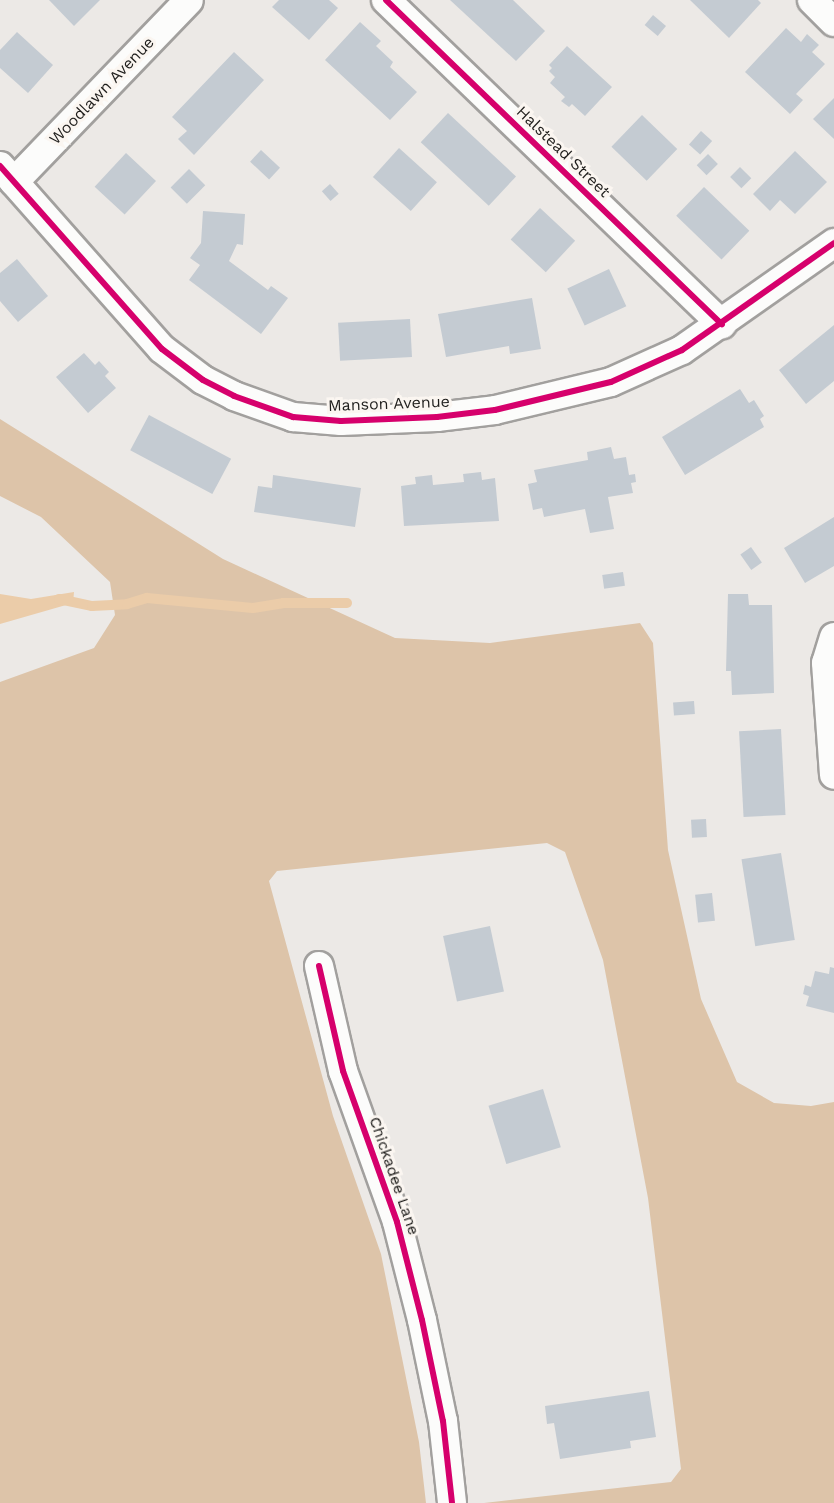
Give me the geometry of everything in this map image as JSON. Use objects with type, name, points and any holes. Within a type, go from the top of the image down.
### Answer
[{"type":"street","name":"Woodlawn Avenue","points":[[7,174],[189,0]]},
{"type":"street","name":"Halstead Street","points":[[386,0],[722,324]]},
{"type":"street","points":[[812,0],[834,22]]},
{"type":"street","name":"Manson Avenue","points":[[7,174],[162,349],[203,380],[234,396],[293,417],[393,420],[495,410],[611,382],[682,350],[834,243]]},
{"type":"street","points":[[834,637],[826,663],[834,775]]},
{"type":"street","name":"Chickadee Lane","points":[[319,966],[343,1071],[397,1222],[422,1320],[442,1421],[452,1503]]},
{"type":"shaded area","points":[[0,419],[223,559],[395,638],[490,643],[640,623],[653,643],[668,850],[701,999],[737,1082],[774,1103],[811,1106],[834,1102],[834,1503],[484,1503],[671,1482],[681,1469],[648,1198],[603,960],[565,852],[547,843],[277,871],[269,881],[333,1116],[381,1254],[419,1442],[426,1503],[0,1503],[0,682],[94,648],[115,615],[110,582],[41,517],[0,496]]},
{"type":"shaded area","points":[[74,592],[73,603],[0,624],[0,594],[31,599]]},
{"type":"building","points":[[49,0],[100,0],[74,26]]},
{"type":"building","points":[[279,0],[329,0],[338,8],[309,40],[272,7]]},
{"type":"building","points":[[450,0],[513,0],[545,31],[516,61]]},
{"type":"building","points":[[690,0],[758,0],[761,3],[729,38]]},
{"type":"building","points":[[653,15],[666,26],[658,36],[645,25]]},
{"type":"building","points":[[360,22],[381,41],[376,46],[393,62],[390,67],[417,92],[390,120],[325,60]]},
{"type":"building","points":[[786,28],[801,42],[807,34],[819,45],[812,52],[825,64],[796,94],[803,100],[790,114],[745,72]]},
{"type":"building","points":[[17,32],[53,65],[28,93],[0,68],[0,50]]},
{"type":"building","points":[[567,46],[612,87],[585,116],[572,104],[569,107],[561,101],[565,97],[550,83],[555,77],[549,71],[552,68],[549,65]]},
{"type":"building","points":[[234,52],[264,80],[194,155],[178,139],[187,131],[172,117]]},
{"type":"building","points":[[834,98],[834,139],[813,119]]},
{"type":"building","points":[[448,113],[516,176],[489,206],[421,142]]},
{"type":"building","points":[[642,115],[677,149],[647,181],[611,147]]},
{"type":"building","points":[[701,131],[712,141],[700,154],[689,144]]},
{"type":"building","points":[[399,148],[437,182],[411,211],[373,177]]},
{"type":"building","points":[[261,150],[280,168],[269,179],[250,162]]},
{"type":"building","points":[[795,151],[827,182],[795,214],[780,200],[770,211],[753,194]]},
{"type":"building","points":[[126,153],[156,181],[125,215],[95,187]]},
{"type":"building","points":[[708,154],[718,164],[707,175],[697,165]]},
{"type":"building","points":[[740,167],[751,178],[741,188],[730,177]]},
{"type":"building","points":[[189,169],[205,185],[187,204],[171,187]]},
{"type":"building","points":[[330,184],[339,194],[331,201],[322,191]]},
{"type":"building","points":[[704,187],[749,231],[722,260],[676,216]]},
{"type":"building","points":[[540,208],[575,241],[546,272],[511,239]]},
{"type":"building","points":[[203,211],[245,214],[243,245],[237,244],[229,261],[268,290],[271,286],[288,298],[261,334],[189,280],[200,265],[190,258],[201,243]]},
{"type":"building","points":[[17,259],[48,296],[18,322],[0,301],[0,273]]},
{"type":"building","points":[[609,269],[626,306],[585,326],[567,288]]},
{"type":"building","points":[[532,298],[541,349],[510,354],[509,346],[446,357],[438,314]]},
{"type":"building","points":[[410,319],[412,357],[340,361],[338,323]]},
{"type":"building","points":[[834,325],[834,381],[806,404],[779,370]]},
{"type":"building","points":[[84,353],[95,365],[99,361],[109,372],[105,376],[116,388],[88,413],[56,377]]},
{"type":"building","points":[[740,389],[749,403],[754,400],[764,416],[760,419],[764,427],[685,475],[662,437]]},
{"type":"building","points":[[149,415],[231,459],[212,494],[130,450]]},
{"type":"building","points":[[611,447],[614,459],[626,457],[629,475],[635,474],[636,482],[631,483],[633,493],[608,497],[614,529],[590,533],[585,509],[544,517],[542,508],[533,510],[528,484],[537,482],[534,470],[588,460],[587,452]]},
{"type":"building","points":[[481,472],[482,480],[495,478],[499,521],[404,526],[401,486],[416,484],[415,477],[432,475],[433,485],[464,482],[463,474]]},
{"type":"building","points":[[273,475],[361,488],[355,527],[254,512],[258,486],[272,488]]},
{"type":"building","points":[[834,517],[834,566],[805,583],[784,548]]},
{"type":"building","points":[[751,547],[762,563],[751,570],[740,554]]},
{"type":"building","points":[[623,572],[625,586],[604,589],[602,575]]},
{"type":"building","points":[[728,594],[748,594],[749,605],[772,605],[774,693],[732,695],[731,671],[726,671]]},
{"type":"building","points":[[694,701],[695,714],[674,715],[673,702]]},
{"type":"building","points":[[781,729],[786,815],[744,817],[739,731]]},
{"type":"building","points":[[706,819],[707,837],[692,838],[691,820]]},
{"type":"building","points":[[781,853],[795,940],[755,946],[741,859]]},
{"type":"building","points":[[712,893],[715,921],[698,923],[695,895]]},
{"type":"building","points":[[490,926],[504,992],[457,1002],[443,936]]},
{"type":"building","points":[[830,967],[834,968],[834,1013],[806,1006],[809,996],[803,994],[805,985],[811,987],[815,971],[829,974]]},
{"type":"building","points":[[543,1089],[561,1147],[506,1164],[488,1106]]},
{"type":"building","points":[[649,1391],[656,1437],[630,1441],[631,1448],[560,1459],[554,1423],[547,1424],[545,1406]]},
{"type":"waterway","points":[[59,599],[92,606],[127,604],[147,598],[253,608],[283,603],[347,603]]},
{"type":"cycle path","points":[[386,0],[722,324]]},
{"type":"cycle path","points":[[0,166],[162,349],[203,380],[234,396],[293,417],[341,421],[437,417],[495,410],[611,382],[682,350],[834,243]]},
{"type":"cycle path","points":[[319,966],[343,1071],[397,1222],[422,1320],[443,1421],[452,1503]]}]
